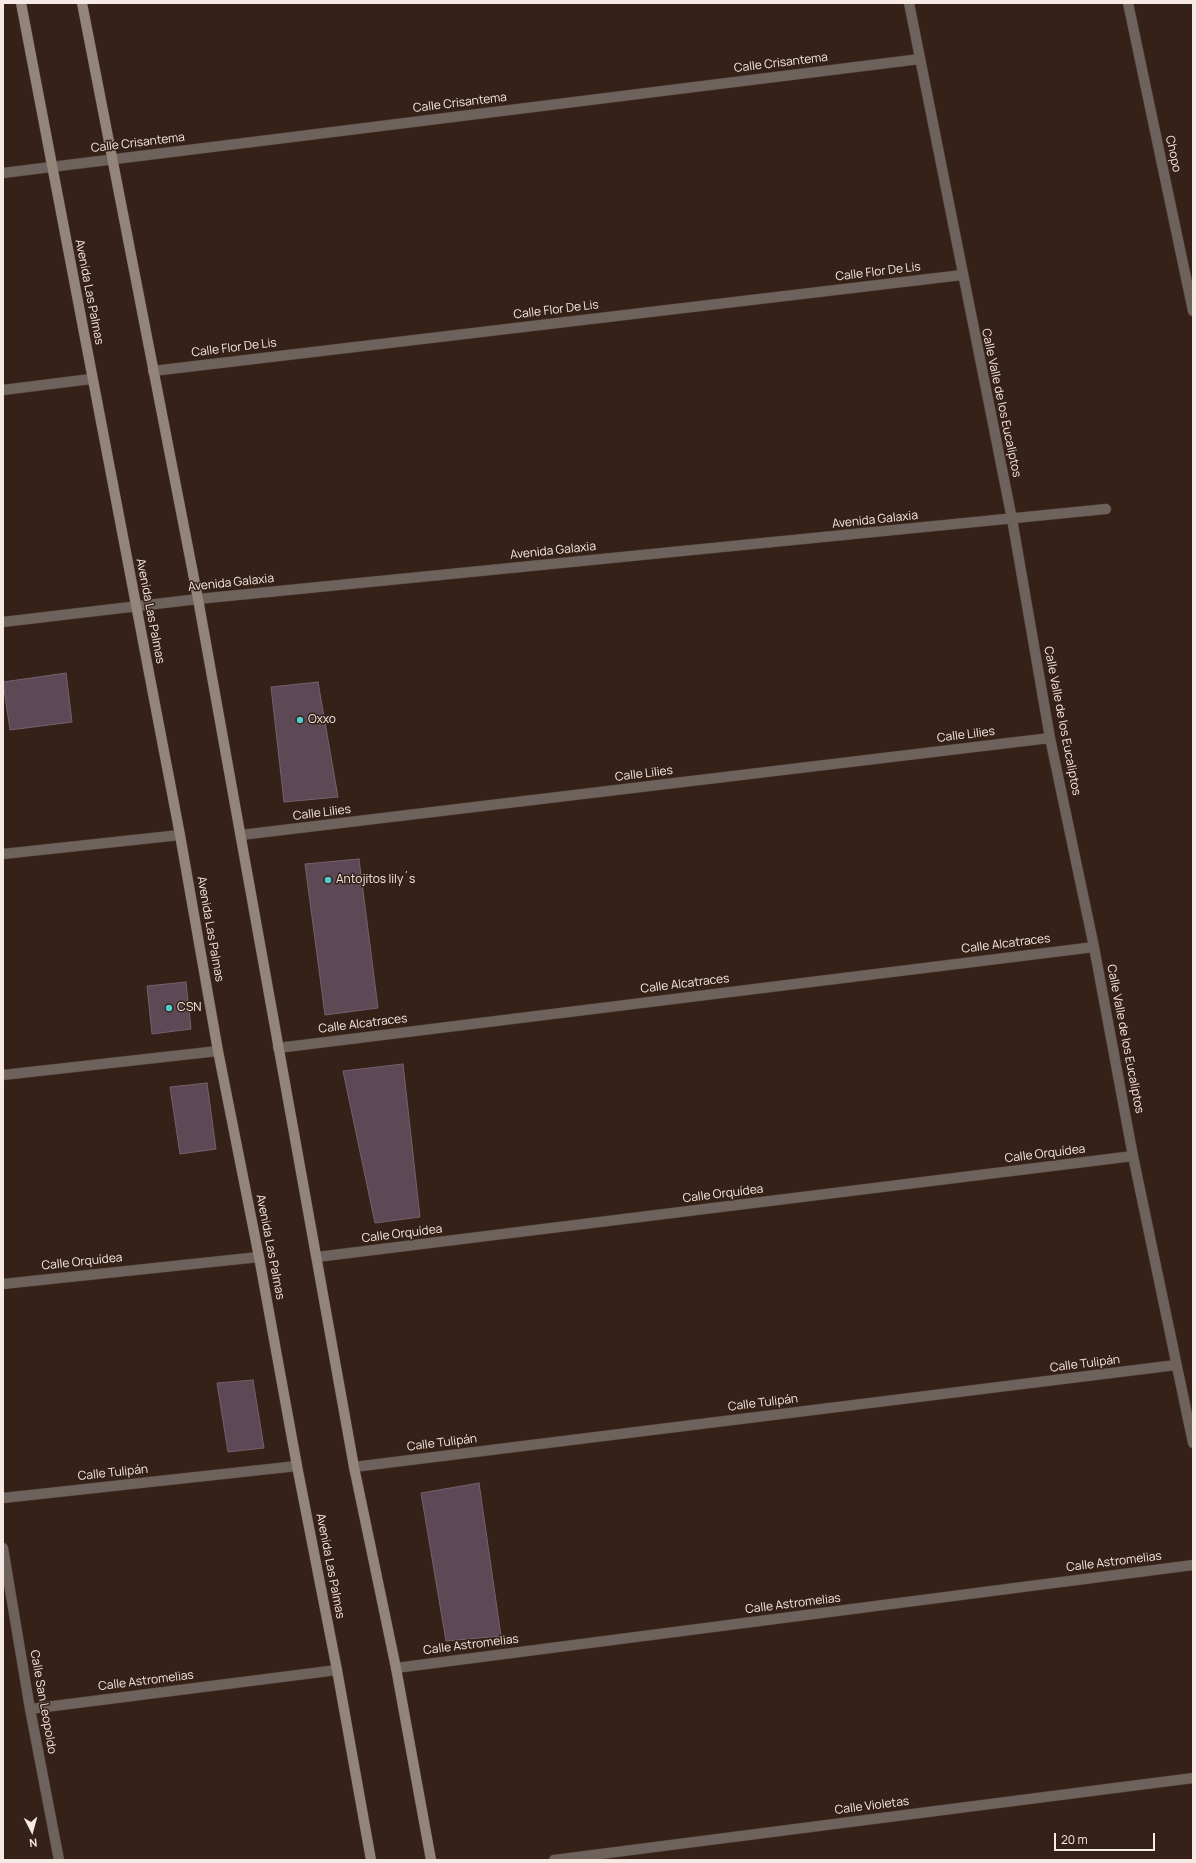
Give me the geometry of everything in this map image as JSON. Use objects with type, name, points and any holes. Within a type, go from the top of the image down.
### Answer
[{"type":"street","name":"Avenida Las Palmas","points":[[21,3],[91,379],[180,835],[218,1051],[259,1256],[297,1466],[372,1860]]},
{"type":"street","points":[[82,3],[198,599],[354,1466],[396,1668],[431,1860]]},
{"type":"street","name":"Calle Valle de los Eucaliptos","points":[[908,3],[1012,519],[1050,738],[1094,947],[1134,1156],[1193,1443]]},
{"type":"street","name":"Chopo","points":[[1128,3],[1193,311]]},
{"type":"street","name":"Calle Crisantema","points":[[3,174],[920,59]]},
{"type":"street","name":"Calle Flor De Lis","points":[[153,371],[962,275]]},
{"type":"street","points":[[3,390],[91,379]]},
{"type":"street","name":"Avenida Galaxia","points":[[3,622],[198,599],[1106,509]]},
{"type":"street","name":"Calle Lilies","points":[[241,836],[1050,738]]},
{"type":"street","points":[[3,854],[180,835]]},
{"type":"street","name":"Calle Alcatraces","points":[[278,1048],[1094,947]]},
{"type":"street","points":[[3,1075],[218,1051]]},
{"type":"street","name":"Calle Orquídea","points":[[316,1257],[1134,1156]]},
{"type":"street","name":"Calle Orquídea","points":[[3,1284],[259,1256]]},
{"type":"street","name":"Calle Tulipán","points":[[354,1466],[1176,1366]]},
{"type":"street","name":"Calle Tulipán","points":[[3,1498],[297,1466]]},
{"type":"street","name":"Calle San Leopoldo","points":[[3,1548],[30,1709],[59,1860]]},
{"type":"street","name":"Calle Astromelias","points":[[396,1668],[1193,1565]]},
{"type":"street","name":"Calle Astromelias","points":[[30,1709],[337,1670]]},
{"type":"street","name":"Calle Violetas","points":[[554,1860],[1193,1778]]},
{"type":"building","points":[[66,673],[72,722],[10,730],[3,682]]},
{"type":"building","name":"Oxxo","points":[[318,682],[338,797],[284,802],[271,687]]},
{"type":"building","points":[[359,859],[378,1008],[325,1015],[305,864]]},
{"type":"building","name":"CSN","points":[[186,982],[191,1029],[152,1034],[147,986]]},
{"type":"building","points":[[403,1064],[420,1217],[375,1223],[343,1071]]},
{"type":"building","points":[[207,1083],[216,1149],[180,1154],[170,1087]]},
{"type":"building","points":[[253,1380],[264,1448],[228,1452],[217,1383]]},
{"type":"building","points":[[479,1483],[501,1636],[446,1641],[421,1493]]},
{"type":"place","name":"Oxxo","points":[[300,720]]},
{"type":"place","name":"Antojitos lily´s","points":[[328,880]]},
{"type":"place","name":"CSN","points":[[169,1008]]}]
